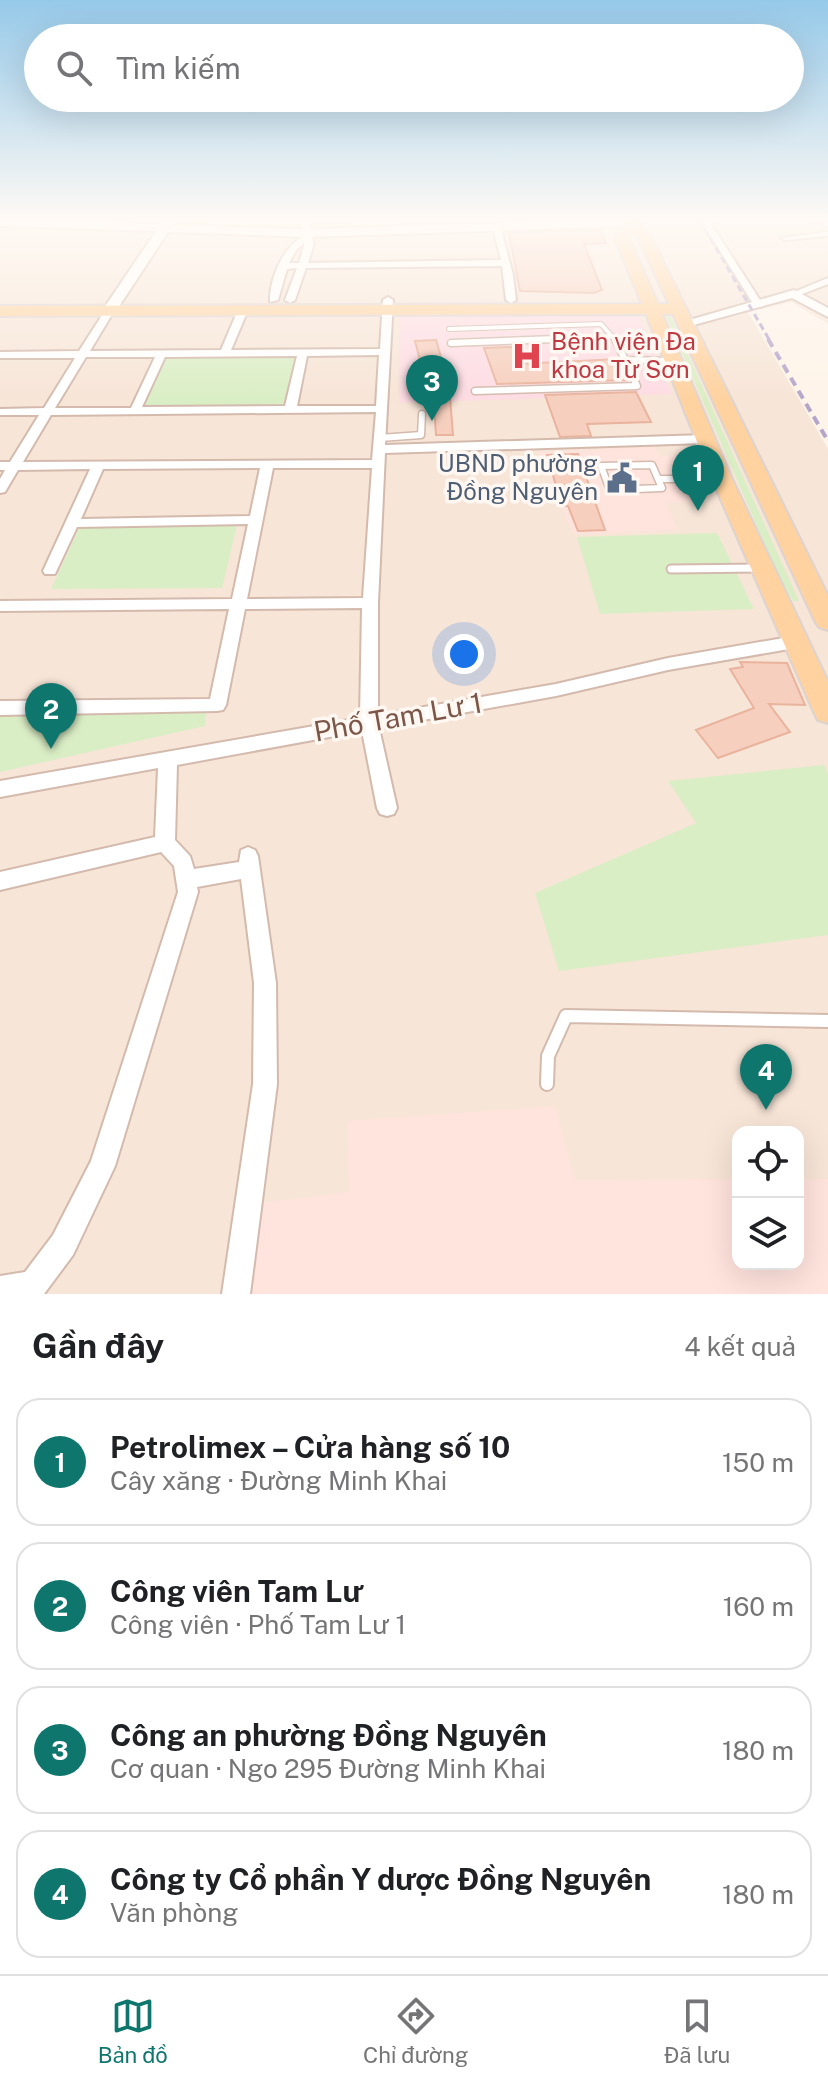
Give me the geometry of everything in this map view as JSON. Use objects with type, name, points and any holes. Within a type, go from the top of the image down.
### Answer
[{"type":"main road","points":[[112,306],[129,279]]},
{"type":"main road","points":[[639,279],[722,479],[828,712]]},
{"type":"main road","points":[[665,279],[828,621]]},
{"type":"main road","points":[[0,311],[273,300],[388,305]]},
{"type":"main road","points":[[0,301],[243,310],[388,305],[650,304],[680,311]]},
{"type":"street","points":[[273,300],[280,279]]},
{"type":"street","points":[[290,300],[297,279]]},
{"type":"street","points":[[508,279],[512,305]]},
{"type":"street","points":[[742,279],[758,305]]},
{"type":"street","points":[[680,311],[758,305],[828,281]]},
{"type":"street","points":[[794,294],[828,313]]},
{"type":"street","points":[[387,808],[369,722],[370,603],[388,305]]},
{"type":"street","points":[[0,489],[7,466],[47,412],[112,306]]},
{"type":"street","points":[[225,353],[243,310]]},
{"type":"street","points":[[290,410],[303,352]]},
{"type":"street","points":[[1,355],[385,352]]},
{"type":"street","points":[[135,411],[162,353]]},
{"type":"street","points":[[0,412],[382,409]]},
{"type":"street","points":[[380,443],[705,439]]},
{"type":"street","points":[[7,466],[378,464]]},
{"type":"street","points":[[0,708],[217,705],[267,465]]},
{"type":"street","points":[[50,571],[98,466]]},
{"type":"street","points":[[73,523],[256,520]]},
{"type":"street","points":[[0,606],[370,603]]},
{"type":"street","name":"Phố Tam Lư 1","points":[[0,789],[556,690],[668,664],[795,642]]},
{"type":"street","points":[[0,1290],[32,1289],[63,1245],[102,1166],[188,892],[183,862],[165,843],[168,758]]},
{"type":"street","points":[[0,881],[165,843]]},
{"type":"street","points":[[186,880],[248,862],[265,983],[265,1084],[236,1294]]},
{"type":"lane","points":[[449,329],[601,324],[614,336],[637,386],[475,391]]},
{"type":"lane","points":[[451,343],[614,336]]},
{"type":"lane","points":[[625,360],[675,361]]},
{"type":"lane","points":[[380,443],[421,435],[422,414]]},
{"type":"lane","points":[[652,465],[659,479],[662,488],[610,490],[601,466],[652,465]]},
{"type":"lane","points":[[659,479],[722,479]]},
{"type":"lane","points":[[671,569],[762,568]]},
{"type":"lane","points":[[547,1084],[548,1056],[566,1016],[828,1021]]},
{"type":"shaded area","points":[[0,279],[828,279],[828,324],[791,302],[748,312],[828,449],[828,1294],[0,1294]]},
{"type":"shaded area","name":"Bệnh viện Đa khoa Từ Sơn","points":[[638,314],[672,394],[399,403],[399,317]]},
{"type":"shaded area","name":"UBND phường Đồng Nguyên","points":[[654,447],[660,456],[684,455],[706,500],[666,503],[678,530],[573,534],[538,452]]},
{"type":"shaded area","points":[[555,1106],[575,1180],[732,1179],[732,1270],[804,1270],[804,1179],[828,1179],[828,1294],[250,1294],[261,1203],[349,1192],[347,1121]]},
{"type":"green space","points":[[666,316],[671,317],[799,601],[793,601],[779,577]]},
{"type":"green space","points":[[167,355],[296,355],[283,407],[143,406]]},
{"type":"green space","points":[[237,525],[222,588],[51,589],[80,526]]},
{"type":"green space","points":[[717,533],[754,609],[600,614],[577,537]]},
{"type":"green space","points":[[206,711],[205,726],[0,772],[0,713]]},
{"type":"green space","points":[[824,765],[828,774],[828,935],[559,971],[535,893],[696,823],[668,781]]},
{"type":"building","points":[[518,279],[598,279],[602,290],[594,293],[520,291]]},
{"type":"building","points":[[436,340],[449,385],[453,435],[436,435],[433,391],[428,391],[415,341]]},
{"type":"building","points":[[512,347],[519,364],[618,359],[628,380],[497,384],[484,348]]},
{"type":"building","points":[[636,392],[651,422],[587,424],[591,436],[560,437],[545,395]]},
{"type":"building","points":[[578,454],[605,530],[578,531],[568,506],[562,506],[547,455]]},
{"type":"building","points":[[740,662],[787,663],[805,705],[769,704],[790,732],[718,758],[696,730],[754,708],[730,669],[743,667]]},
{"type":"railway","points":[[734,279],[770,341]]},
{"type":"railway","points":[[768,339],[828,441]]},
{"type":"place","name":"Bệnh viện Đa khoa Từ Sơn","points":[[527,356]]},
{"type":"place","name":"Công an phường Đồng Nguyên","points":[[432,421]]},
{"type":"place","name":"UBND phường Đồng Nguyên","points":[[622,478]]},
{"type":"place","name":"Petrolimex – Cửa hàng số 10","points":[[698,511]]},
{"type":"place","name":"Công viên Tam Lư","points":[[51,749]]},
{"type":"place","name":"Công ty Cổ phần Y dược Đồng Nguyên","points":[[766,1110]]}]
